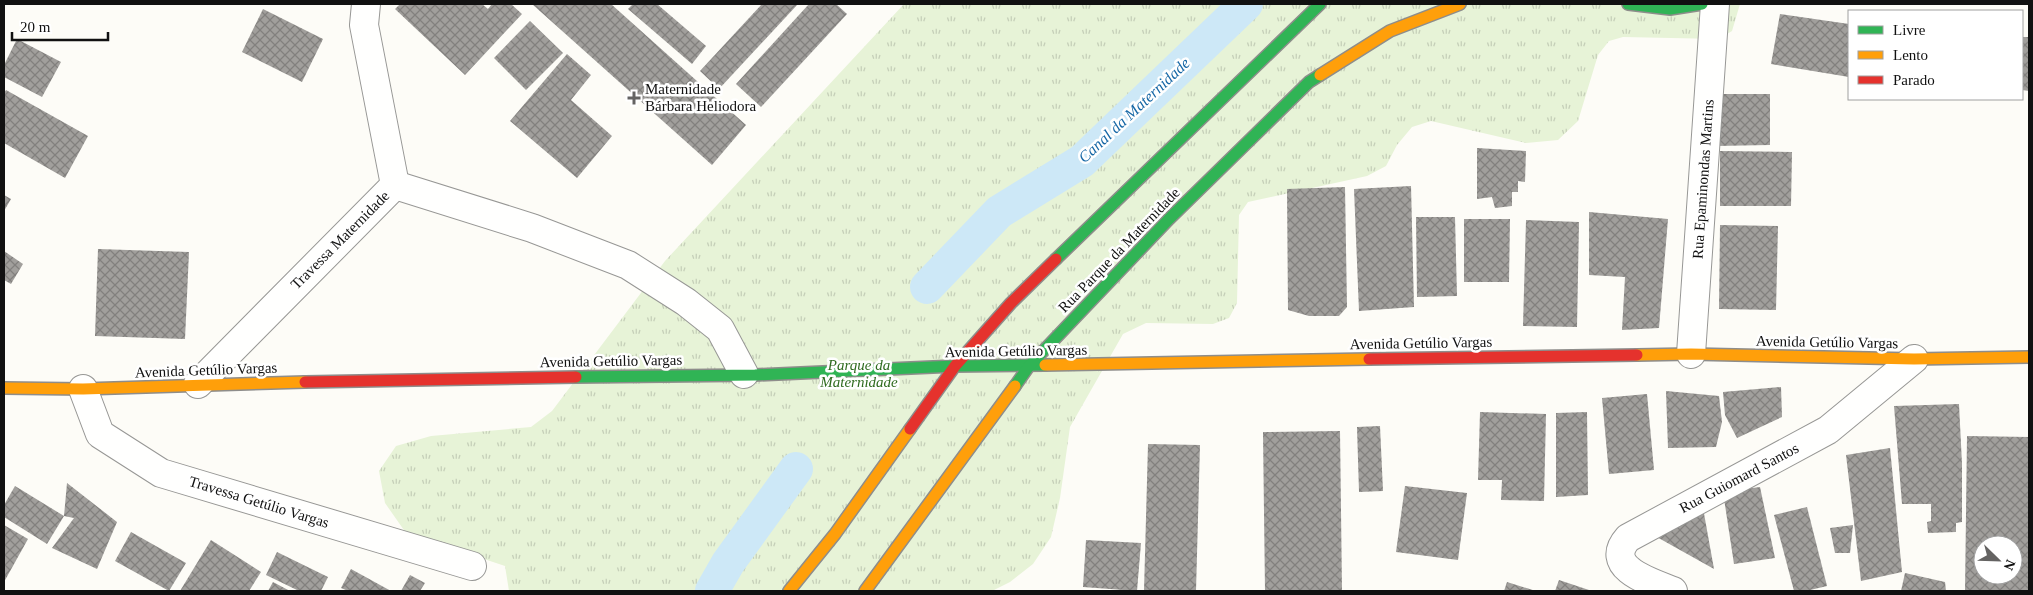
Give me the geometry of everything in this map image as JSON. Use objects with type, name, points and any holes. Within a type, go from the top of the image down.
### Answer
[{"type":"street","name":"Travessa Maternidade","points":[[198,384],[395,185],[364,25],[366,4]]},
{"type":"street","points":[[789,591],[835,534],[955,366],[1018,296],[1172,145],[1320,4]]},
{"type":"street","name":"Rua Parque da Maternidade","points":[[866,591],[1029,366],[1168,219],[1309,82],[1390,31],[1460,4]]},
{"type":"street","points":[[1628,4],[1670,9],[1702,4]]},
{"type":"street","name":"Rua Epaminondas Martins","points":[[1691,354],[1715,4]]},
{"type":"street","points":[[395,185],[532,228],[628,265],[686,302],[720,330],[744,374]]},
{"type":"street","name":"Avenida Getúlio Vargas","points":[[4,388],[83,389],[198,384],[755,375],[955,366],[1691,354],[1914,359],[2029,357]]},
{"type":"street","name":"Rua Guiomard Santos","points":[[1674,591],[1635,575],[1628,570],[1620,554],[1622,545],[1628,538],[1828,430],[1914,359]]},
{"type":"street","name":"Travessa Getúlio Vargas","points":[[83,389],[100,434],[161,472],[472,566]]},
{"type":"green space","name":"Parque da Maternidade","points":[[904,4],[1740,4],[1732,31],[1719,39],[1623,37],[1609,41],[1598,55],[1578,121],[1558,140],[1526,143],[1431,121],[1412,127],[1397,145],[1386,166],[1367,176],[1248,202],[1239,215],[1237,303],[1229,318],[1213,324],[1146,323],[1123,334],[1070,427],[1060,498],[1051,537],[1033,564],[1010,582],[992,591],[509,591],[505,566],[406,533],[385,503],[379,471],[396,446],[431,436],[531,427],[552,411],[665,261]]},
{"type":"building","points":[[400,4],[482,4],[488,9],[492,4],[511,4],[522,14],[465,75],[395,9]]},
{"type":"building","points":[[532,4],[611,4],[746,125],[712,165]]},
{"type":"building","points":[[633,4],[657,4],[706,46],[692,64],[628,9]]},
{"type":"building","points":[[762,4],[798,4],[719,89],[700,71]]},
{"type":"building","points":[[809,4],[836,4],[847,14],[761,107],[736,84]]},
{"type":"building","points":[[263,9],[323,39],[302,82],[242,52]]},
{"type":"building","points":[[1780,14],[1848,24],[1848,77],[1771,64]]},
{"type":"building","points":[[530,21],[563,53],[526,90],[494,58]]},
{"type":"building","points":[[2023,37],[2029,37],[2029,91],[2023,90]]},
{"type":"building","points":[[17,39],[61,62],[42,97],[4,77],[4,65]]},
{"type":"building","points":[[567,54],[591,75],[571,100],[612,136],[577,178],[510,121]]},
{"type":"building","points":[[6,90],[88,136],[65,178],[4,143],[4,93]]},
{"type":"building","points":[[1716,94],[1770,94],[1770,145],[1716,146]]},
{"type":"building","points":[[1477,148],[1526,151],[1525,182],[1518,181],[1518,192],[1512,192],[1512,206],[1495,208],[1492,197],[1477,199]]},
{"type":"building","points":[[1720,151],[1792,152],[1791,206],[1720,206]]},
{"type":"building","points":[[1411,186],[1414,307],[1359,311],[1354,189]]},
{"type":"building","points":[[1345,187],[1347,307],[1339,316],[1309,316],[1288,310],[1287,189]]},
{"type":"building","points":[[4,195],[11,199],[4,211]]},
{"type":"building","points":[[1589,212],[1668,219],[1659,328],[1622,330],[1625,277],[1589,275]]},
{"type":"building","points":[[1416,217],[1455,217],[1457,296],[1417,297]]},
{"type":"building","points":[[1464,219],[1510,219],[1509,282],[1464,282]]},
{"type":"building","points":[[1526,220],[1579,222],[1577,327],[1523,326]]},
{"type":"building","points":[[1720,225],[1778,226],[1776,310],[1719,309]]},
{"type":"building","points":[[98,249],[189,252],[185,339],[95,336]]},
{"type":"building","points":[[4,251],[23,264],[11,284],[4,280]]},
{"type":"building","points":[[1781,387],[1782,417],[1737,438],[1725,415],[1723,392]]},
{"type":"building","points":[[1666,391],[1719,396],[1722,422],[1716,447],[1668,448]]},
{"type":"building","points":[[1647,394],[1654,470],[1609,474],[1602,398]]},
{"type":"building","points":[[1959,404],[1962,522],[1956,523],[1956,532],[1928,533],[1927,522],[1931,521],[1931,504],[1902,504],[1894,406]]},
{"type":"building","points":[[1480,412],[1546,414],[1544,501],[1501,500],[1502,480],[1478,480]]},
{"type":"building","points":[[1587,412],[1588,495],[1556,497],[1556,413]]},
{"type":"building","points":[[1380,426],[1383,491],[1359,492],[1357,427]]},
{"type":"building","points":[[1340,431],[1342,591],[1265,591],[1263,432]]},
{"type":"building","points":[[1967,436],[2029,437],[2029,591],[1965,591]]},
{"type":"building","points":[[1148,444],[1200,445],[1196,591],[1144,591]]},
{"type":"building","points":[[1890,448],[1902,572],[1861,581],[1846,455]]},
{"type":"building","points":[[67,483],[117,522],[97,569],[52,548],[74,518],[64,516]]},
{"type":"building","points":[[15,486],[64,516],[47,544],[4,517],[4,505]]},
{"type":"building","points":[[1405,486],[1467,493],[1458,560],[1396,552]]},
{"type":"building","points":[[1760,487],[1775,558],[1734,564],[1723,492]]},
{"type":"building","points":[[1807,507],[1827,586],[1806,591],[1794,591],[1774,515]]},
{"type":"building","points":[[1703,508],[1714,569],[1655,536]]},
{"type":"building","points":[[4,525],[28,539],[4,582]]},
{"type":"building","points":[[1853,525],[1850,553],[1835,553],[1830,528]]},
{"type":"building","points":[[131,532],[186,563],[169,591],[115,561]]},
{"type":"building","points":[[211,540],[261,572],[249,591],[180,591]]},
{"type":"building","points":[[1086,540],[1141,543],[1137,591],[1083,587]]},
{"type":"building","points":[[277,552],[328,577],[321,591],[299,591],[266,575]]},
{"type":"building","points":[[351,569],[391,591],[348,591],[341,588]]},
{"type":"building","points":[[1905,573],[1945,582],[1946,591],[1901,591]]},
{"type":"building","points":[[410,575],[425,583],[420,591],[401,591]]},
{"type":"building","points":[[1559,580],[1592,591],[1555,591]]},
{"type":"building","points":[[273,582],[290,591],[268,591]]},
{"type":"building","points":[[1507,582],[1536,591],[1504,591]]},
{"type":"waterway","name":"Canal da Maternidade","points":[[927,287],[999,212],[1082,161],[1246,4]]},
{"type":"waterway","name":"Canal da Maternidade","points":[[712,591],[728,563],[796,469]]},
{"type":"traffic: fast","points":[[1056,259],[1320,4]]},
{"type":"traffic: fast","points":[[1628,4],[1670,9],[1702,4]]},
{"type":"traffic: fast","points":[[1015,386],[1029,366],[1169,219],[1309,82],[1320,75]]},
{"type":"traffic: fast","points":[[576,377],[755,375],[955,366],[1045,365]]},
{"type":"traffic: slow","points":[[1320,75],[1390,31],[1460,4]]},
{"type":"traffic: slow","points":[[1637,355],[1691,354],[1914,359],[2029,357]]},
{"type":"traffic: slow","points":[[1045,365],[1369,359]]},
{"type":"traffic: slow","points":[[4,388],[83,389],[305,382]]},
{"type":"traffic: slow","points":[[865,591],[1015,386]]},
{"type":"traffic: slow","points":[[789,591],[835,534],[910,429]]},
{"type":"traffic: jam","points":[[910,429],[955,366],[1011,303],[1056,259]]},
{"type":"traffic: jam","points":[[1369,359],[1637,355]]},
{"type":"traffic: jam","points":[[305,382],[576,377]]},
{"type":"place","name":"Maternidade Bárbara Heliodora","points":[[634,98]]}]
